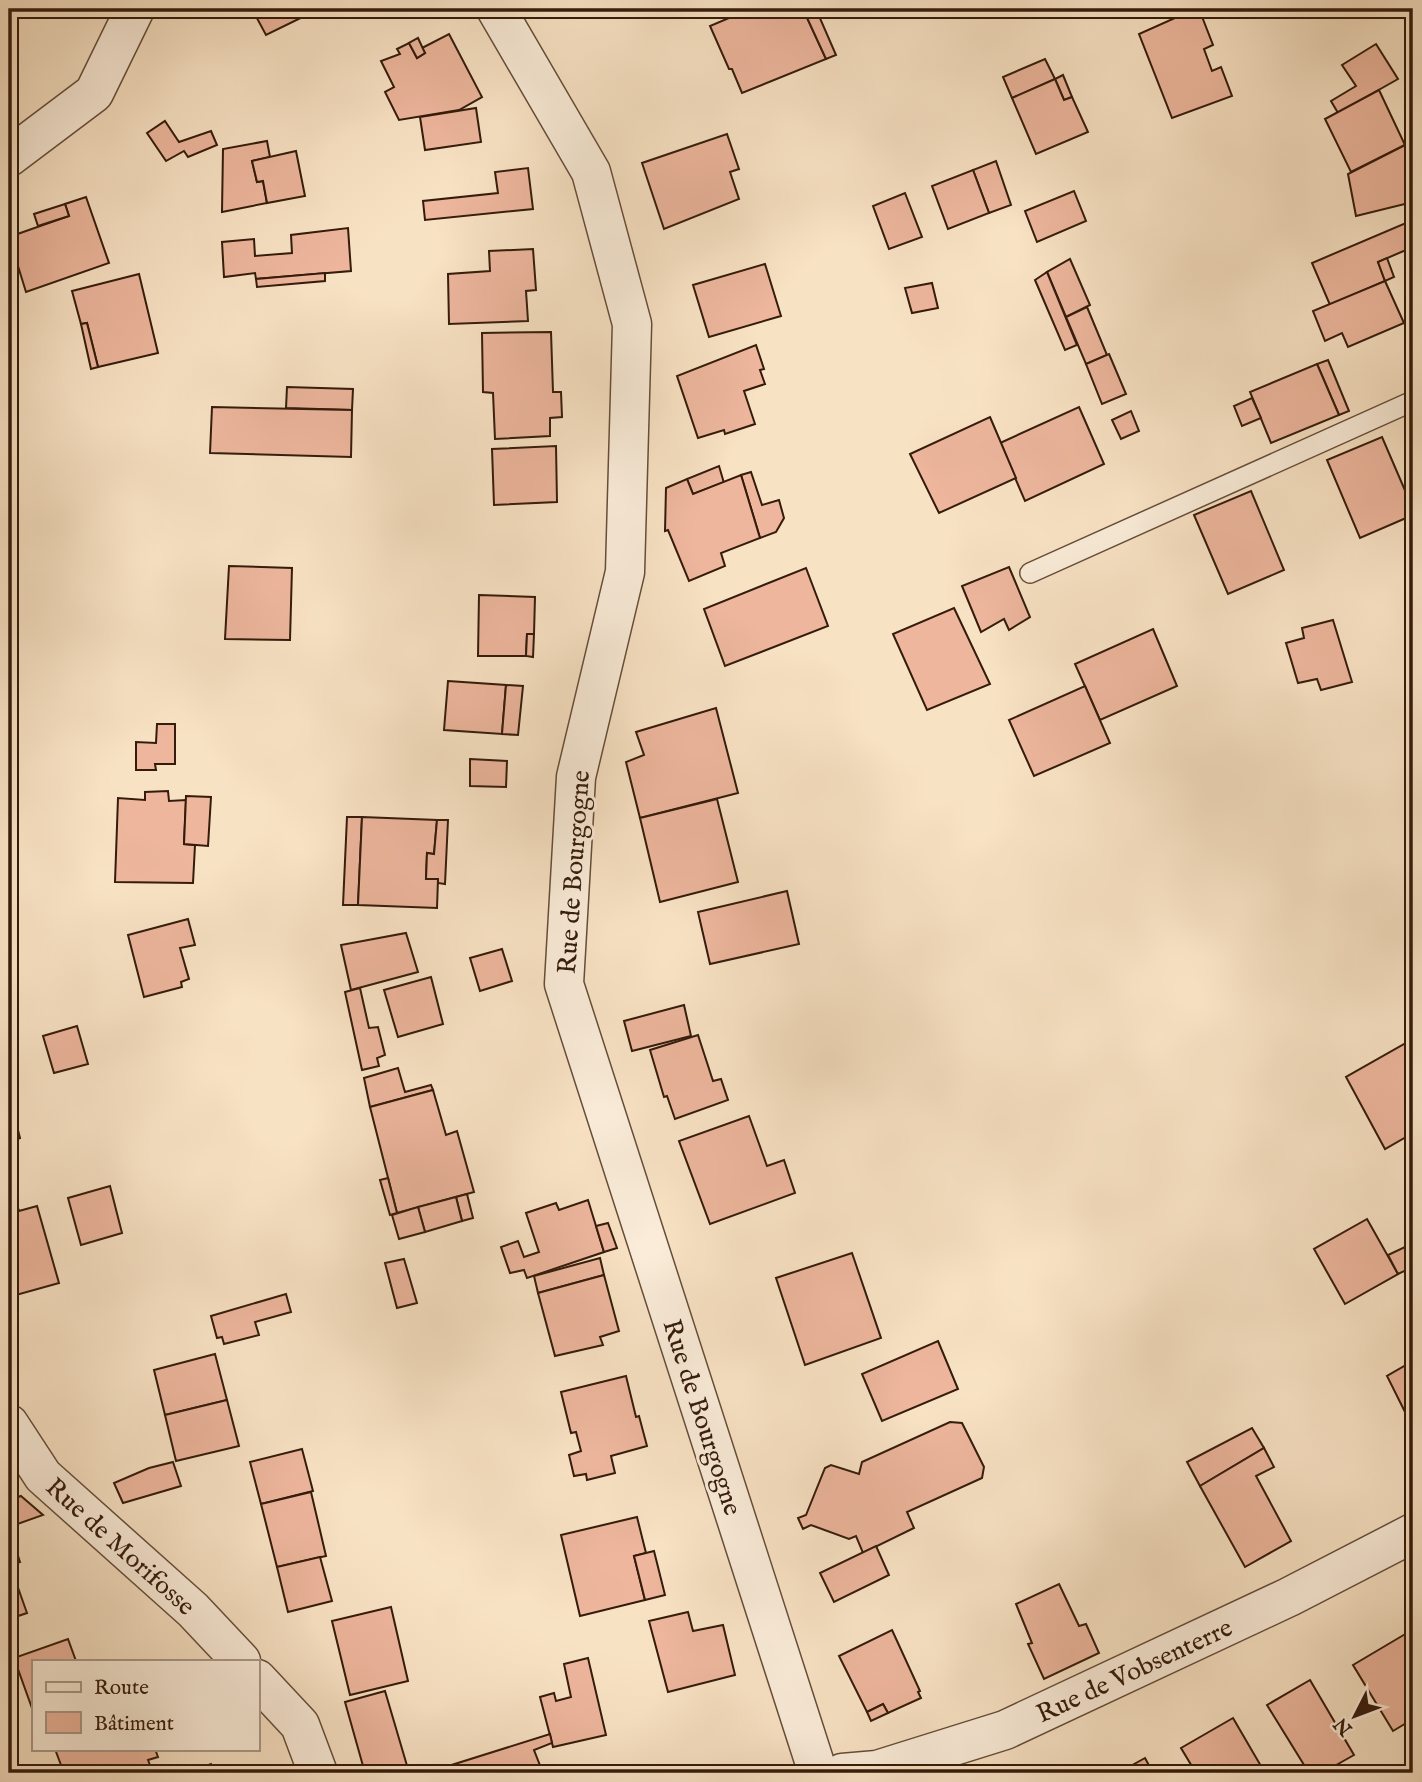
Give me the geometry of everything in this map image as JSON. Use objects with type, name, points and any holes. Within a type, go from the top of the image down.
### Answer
[{"type":"street","points":[[9,157],[93,93],[135,9]]},
{"type":"street","name":"Rue de Bourgogne","points":[[496,9],[591,172],[632,324],[625,572],[576,777],[564,984],[818,1773]]},
{"type":"street","name":"Rue de Morifosse","points":[[9,1424],[43,1476],[193,1610],[239,1660]]},
{"type":"street","name":"Rue de Vobsenterre","points":[[842,1773],[877,1770],[1005,1730],[1289,1597],[1413,1533]]},
{"type":"street","points":[[259,1681],[300,1726],[318,1773]]},
{"type":"lane","points":[[1030,573],[1413,401]]},
{"type":"building","points":[[252,9],[319,9],[266,35]]},
{"type":"building","points":[[750,9],[803,9],[826,59],[742,93],[710,26]]},
{"type":"building","points":[[803,9],[816,9],[836,55],[826,59]]},
{"type":"building","points":[[1199,9],[1213,45],[1204,49],[1212,71],[1221,67],[1232,96],[1172,118],[1139,34]]},
{"type":"building","points":[[449,34],[482,97],[459,110],[399,120],[385,92],[394,87],[381,61],[400,54],[397,49],[409,43],[417,58],[425,53],[422,48]]},
{"type":"building","points":[[418,38],[425,53],[417,58],[409,43]]},
{"type":"building","points":[[1376,44],[1398,79],[1338,113],[1331,101],[1356,86],[1342,65]]},
{"type":"building","points":[[1045,59],[1055,79],[1012,98],[1003,77]]},
{"type":"building","points":[[1063,75],[1072,97],[1064,100],[1055,79]]},
{"type":"building","points":[[1055,79],[1064,100],[1072,97],[1088,132],[1036,154],[1012,98]]},
{"type":"building","points":[[1379,90],[1405,145],[1351,172],[1325,119]]},
{"type":"building","points":[[476,108],[481,142],[425,150],[420,117]]},
{"type":"building","points":[[165,121],[179,142],[211,131],[217,145],[188,157],[184,151],[166,161],[147,133]]},
{"type":"building","points":[[727,134],[739,169],[730,172],[739,199],[664,229],[642,163]]},
{"type":"building","points":[[267,141],[270,157],[252,161],[257,182],[263,181],[267,203],[222,212],[223,149]]},
{"type":"building","points":[[1413,141],[1413,202],[1356,216],[1348,174]]},
{"type":"building","points":[[296,151],[305,196],[267,203],[263,181],[257,182],[252,161]]},
{"type":"building","points":[[996,161],[1011,205],[989,213],[973,170]]},
{"type":"building","points":[[528,168],[533,209],[425,220],[423,201],[498,193],[495,172]]},
{"type":"building","points":[[973,170],[989,213],[948,229],[932,186]]},
{"type":"building","points":[[1074,191],[1086,221],[1037,242],[1025,211]]},
{"type":"building","points":[[905,193],[922,237],[889,249],[873,206]]},
{"type":"building","points":[[86,197],[109,263],[26,292],[9,237],[69,216],[65,204]]},
{"type":"building","points":[[65,204],[69,216],[38,226],[34,214]]},
{"type":"building","points":[[1413,220],[1413,247],[1378,262],[1385,281],[1330,305],[1312,263]]},
{"type":"building","points":[[348,228],[351,271],[256,279],[255,273],[224,277],[222,242],[254,239],[255,256],[292,253],[291,235]]},
{"type":"building","points":[[533,249],[536,290],[526,291],[528,321],[449,324],[448,274],[490,271],[489,251]]},
{"type":"building","points":[[1387,258],[1394,277],[1385,281],[1378,262]]},
{"type":"building","points":[[1070,259],[1090,305],[1066,317],[1047,272]]},
{"type":"building","points":[[765,264],[781,316],[709,337],[693,285]]},
{"type":"building","points":[[1047,272],[1077,345],[1065,350],[1035,280]]},
{"type":"building","points":[[325,273],[325,281],[257,287],[256,279]]},
{"type":"building","points":[[139,274],[158,353],[98,367],[87,323],[81,324],[72,291]]},
{"type":"building","points":[[1385,281],[1404,323],[1348,347],[1342,333],[1325,341],[1313,311]]},
{"type":"building","points":[[932,283],[938,308],[912,313],[905,288]]},
{"type":"building","points":[[1087,307],[1107,355],[1086,364],[1066,317]]},
{"type":"building","points":[[87,323],[98,367],[91,369],[81,324]]},
{"type":"building","points":[[551,332],[553,392],[561,392],[562,417],[550,418],[550,436],[495,439],[493,393],[483,392],[482,333]]},
{"type":"building","points":[[756,345],[764,369],[760,370],[765,384],[744,391],[755,424],[725,434],[724,430],[698,438],[677,376]]},
{"type":"building","points":[[1109,354],[1126,394],[1102,404],[1086,364]]},
{"type":"building","points":[[1328,360],[1349,411],[1339,415],[1317,364]]},
{"type":"building","points":[[1317,364],[1339,415],[1271,443],[1250,392]]},
{"type":"building","points":[[287,387],[353,389],[352,410],[286,408]]},
{"type":"building","points":[[1252,398],[1261,418],[1242,426],[1234,406]]},
{"type":"building","points":[[212,407],[352,410],[351,457],[210,453]]},
{"type":"building","points":[[1079,407],[1104,464],[1025,501],[1000,443]]},
{"type":"building","points":[[1131,411],[1139,431],[1121,439],[1112,420]]},
{"type":"building","points":[[990,417],[1016,478],[939,513],[910,454]]},
{"type":"building","points":[[1382,437],[1413,509],[1413,515],[1360,538],[1327,460]]},
{"type":"building","points":[[556,446],[557,502],[494,505],[492,449]]},
{"type":"building","points":[[719,466],[724,483],[693,494],[687,479]]},
{"type":"building","points":[[751,472],[762,505],[779,500],[784,518],[776,532],[760,538],[741,475]]},
{"type":"building","points":[[741,475],[760,538],[721,553],[725,566],[689,581],[668,530],[665,531],[666,488],[687,479],[693,494]]},
{"type":"building","points":[[1251,491],[1284,570],[1228,594],[1194,515]]},
{"type":"building","points":[[229,566],[292,568],[290,640],[225,639]]},
{"type":"building","points":[[1009,567],[1030,617],[1009,630],[1004,619],[981,632],[962,586]]},
{"type":"building","points":[[806,568],[828,626],[725,666],[704,609]]},
{"type":"building","points":[[479,595],[535,597],[534,634],[527,634],[526,656],[478,656]]},
{"type":"building","points":[[954,608],[990,684],[927,710],[893,634]]},
{"type":"building","points":[[1333,620],[1352,682],[1321,690],[1317,679],[1298,683],[1286,643],[1304,638],[1302,628]]},
{"type":"building","points":[[1153,629],[1177,686],[1100,720],[1075,664]]},
{"type":"building","points":[[527,634],[534,634],[533,657],[526,656]]},
{"type":"building","points":[[448,681],[506,685],[502,734],[444,730]]},
{"type":"building","points":[[506,685],[523,686],[518,735],[502,734]]},
{"type":"building","points":[[1085,686],[1110,743],[1034,776],[1009,720]]},
{"type":"building","points":[[716,708],[738,793],[640,818],[626,762],[644,755],[636,732]]},
{"type":"building","points":[[157,724],[175,724],[175,764],[155,764],[156,770],[136,770],[136,742],[156,743]]},
{"type":"building","points":[[470,759],[507,761],[506,787],[470,786]]},
{"type":"building","points":[[168,791],[169,801],[186,800],[184,844],[195,845],[193,883],[115,882],[118,798],[145,800],[145,792]]},
{"type":"building","points":[[186,796],[211,797],[208,846],[184,844]]},
{"type":"building","points":[[717,799],[738,882],[660,902],[640,818]]},
{"type":"building","points":[[347,817],[362,817],[358,905],[343,905]]},
{"type":"building","points":[[362,817],[437,820],[434,854],[427,853],[426,879],[438,879],[437,908],[358,905]]},
{"type":"building","points":[[437,820],[448,820],[445,884],[438,883],[438,879],[426,879],[427,853],[434,854]]},
{"type":"building","points":[[787,891],[799,944],[710,964],[698,912]]},
{"type":"building","points":[[188,919],[195,945],[180,948],[189,979],[181,982],[182,987],[144,997],[128,935]]},
{"type":"building","points":[[406,933],[418,972],[351,990],[341,945]]},
{"type":"building","points":[[502,949],[512,981],[480,991],[470,958]]},
{"type":"building","points":[[431,977],[443,1024],[398,1037],[384,990]]},
{"type":"building","points":[[360,988],[369,1028],[378,1027],[385,1055],[377,1058],[379,1066],[362,1070],[345,992]]},
{"type":"building","points":[[684,1005],[691,1036],[632,1051],[624,1021]]},
{"type":"building","points":[[77,1026],[88,1064],[54,1073],[43,1036]]},
{"type":"building","points":[[698,1035],[713,1081],[721,1079],[728,1100],[675,1119],[667,1096],[664,1097],[650,1050]]},
{"type":"building","points":[[1413,1039],[1413,1133],[1385,1149],[1346,1077]]},
{"type":"building","points":[[398,1068],[405,1092],[431,1085],[433,1090],[370,1107],[364,1078]]},
{"type":"building","points":[[433,1090],[446,1135],[457,1131],[474,1192],[397,1213],[370,1107]]},
{"type":"building","points":[[11,1102],[20,1138],[9,1142],[9,1103]]},
{"type":"building","points":[[749,1116],[767,1166],[784,1160],[795,1193],[710,1224],[679,1141]]},
{"type":"building","points":[[388,1178],[397,1213],[390,1215],[380,1180]]},
{"type":"building","points":[[110,1186],[122,1233],[81,1245],[68,1198]]},
{"type":"building","points":[[467,1194],[473,1218],[462,1221],[456,1197]]},
{"type":"building","points":[[456,1197],[462,1221],[425,1232],[418,1207]]},
{"type":"building","points":[[588,1200],[604,1252],[527,1278],[524,1270],[510,1273],[501,1247],[518,1241],[524,1257],[539,1252],[526,1213],[556,1203],[559,1210]]},
{"type":"building","points":[[16,1202],[19,1211],[37,1206],[59,1283],[9,1297],[9,1204]]},
{"type":"building","points":[[418,1207],[425,1232],[399,1239],[392,1215]]},
{"type":"building","points":[[1367,1219],[1398,1274],[1345,1304],[1314,1249]]},
{"type":"building","points":[[608,1223],[617,1248],[604,1252],[596,1226]]},
{"type":"building","points":[[1407,1246],[1413,1258],[1413,1267],[1398,1274],[1388,1255]]},
{"type":"building","points":[[852,1253],[881,1338],[805,1365],[776,1278]]},
{"type":"building","points":[[600,1258],[604,1275],[538,1293],[534,1276]]},
{"type":"building","points":[[404,1259],[417,1303],[397,1308],[385,1263]]},
{"type":"building","points":[[604,1275],[619,1331],[600,1337],[603,1345],[555,1356],[538,1293]]},
{"type":"building","points":[[286,1294],[291,1312],[255,1322],[259,1335],[224,1344],[222,1337],[217,1338],[211,1316]]},
{"type":"building","points":[[938,1341],[958,1389],[882,1421],[862,1374]]},
{"type":"building","points":[[215,1354],[227,1400],[165,1415],[154,1370]]},
{"type":"building","points":[[1413,1361],[1413,1428],[1387,1376]]},
{"type":"building","points":[[626,1376],[636,1417],[639,1416],[647,1446],[611,1456],[615,1473],[587,1480],[586,1474],[574,1476],[569,1455],[581,1451],[576,1432],[571,1433],[561,1392]]},
{"type":"building","points":[[227,1400],[239,1446],[176,1461],[165,1415]]},
{"type":"building","points":[[950,1422],[962,1423],[984,1467],[982,1478],[907,1512],[914,1528],[863,1553],[856,1536],[849,1539],[811,1525],[803,1529],[798,1518],[806,1515],[825,1468],[831,1465],[859,1474],[862,1462]]},
{"type":"building","points":[[1252,1428],[1264,1448],[1200,1486],[1187,1462]]},
{"type":"building","points":[[1264,1448],[1274,1467],[1256,1476],[1291,1541],[1245,1567],[1200,1486]]},
{"type":"building","points":[[302,1449],[313,1491],[261,1504],[250,1462]]},
{"type":"building","points":[[173,1462],[181,1486],[123,1503],[114,1483],[149,1468]]},
{"type":"building","points":[[311,1492],[326,1556],[277,1567],[261,1504]]},
{"type":"building","points":[[21,1496],[43,1515],[9,1527],[9,1500]]},
{"type":"building","points":[[637,1517],[646,1553],[634,1556],[645,1600],[580,1616],[561,1535]]},
{"type":"building","points":[[14,1543],[20,1562],[10,1565],[27,1613],[9,1619],[9,1545]]},
{"type":"building","points":[[876,1546],[889,1575],[834,1602],[820,1573]]},
{"type":"building","points":[[654,1551],[665,1595],[645,1600],[634,1556]]},
{"type":"building","points":[[320,1557],[332,1601],[288,1612],[277,1567]]},
{"type":"building","points":[[1059,1584],[1079,1626],[1086,1624],[1099,1653],[1044,1679],[1028,1644],[1032,1643],[1016,1604]]},
{"type":"building","points":[[391,1607],[408,1681],[350,1695],[332,1621]]},
{"type":"building","points":[[688,1612],[693,1631],[723,1625],[735,1675],[668,1692],[649,1621]]},
{"type":"building","points":[[892,1630],[921,1698],[888,1713],[883,1704],[867,1712],[839,1656]]},
{"type":"building","points":[[1407,1633],[1413,1643],[1413,1719],[1393,1731],[1353,1665]]},
{"type":"building","points":[[68,1639],[76,1660],[32,1660],[32,1708],[14,1658]]},
{"type":"building","points":[[588,1658],[606,1735],[553,1747],[540,1697],[554,1693],[556,1701],[571,1697],[564,1664]]},
{"type":"building","points":[[1310,1680],[1354,1755],[1322,1773],[1309,1773],[1267,1705]]},
{"type":"building","points":[[385,1691],[408,1769],[395,1773],[365,1773],[345,1702]]},
{"type":"building","points":[[883,1704],[888,1713],[871,1721],[867,1712]]},
{"type":"building","points":[[1233,1718],[1265,1773],[1196,1773],[1181,1748]]},
{"type":"building","points":[[550,1734],[552,1743],[534,1750],[541,1768],[523,1773],[426,1773]]},
{"type":"building","points":[[55,1750],[155,1750],[158,1757],[148,1760],[153,1773],[64,1773]]},
{"type":"building","points":[[1145,1758],[1153,1773],[1118,1773]]},
{"type":"building","points":[[211,1764],[214,1773],[186,1773]]}]
